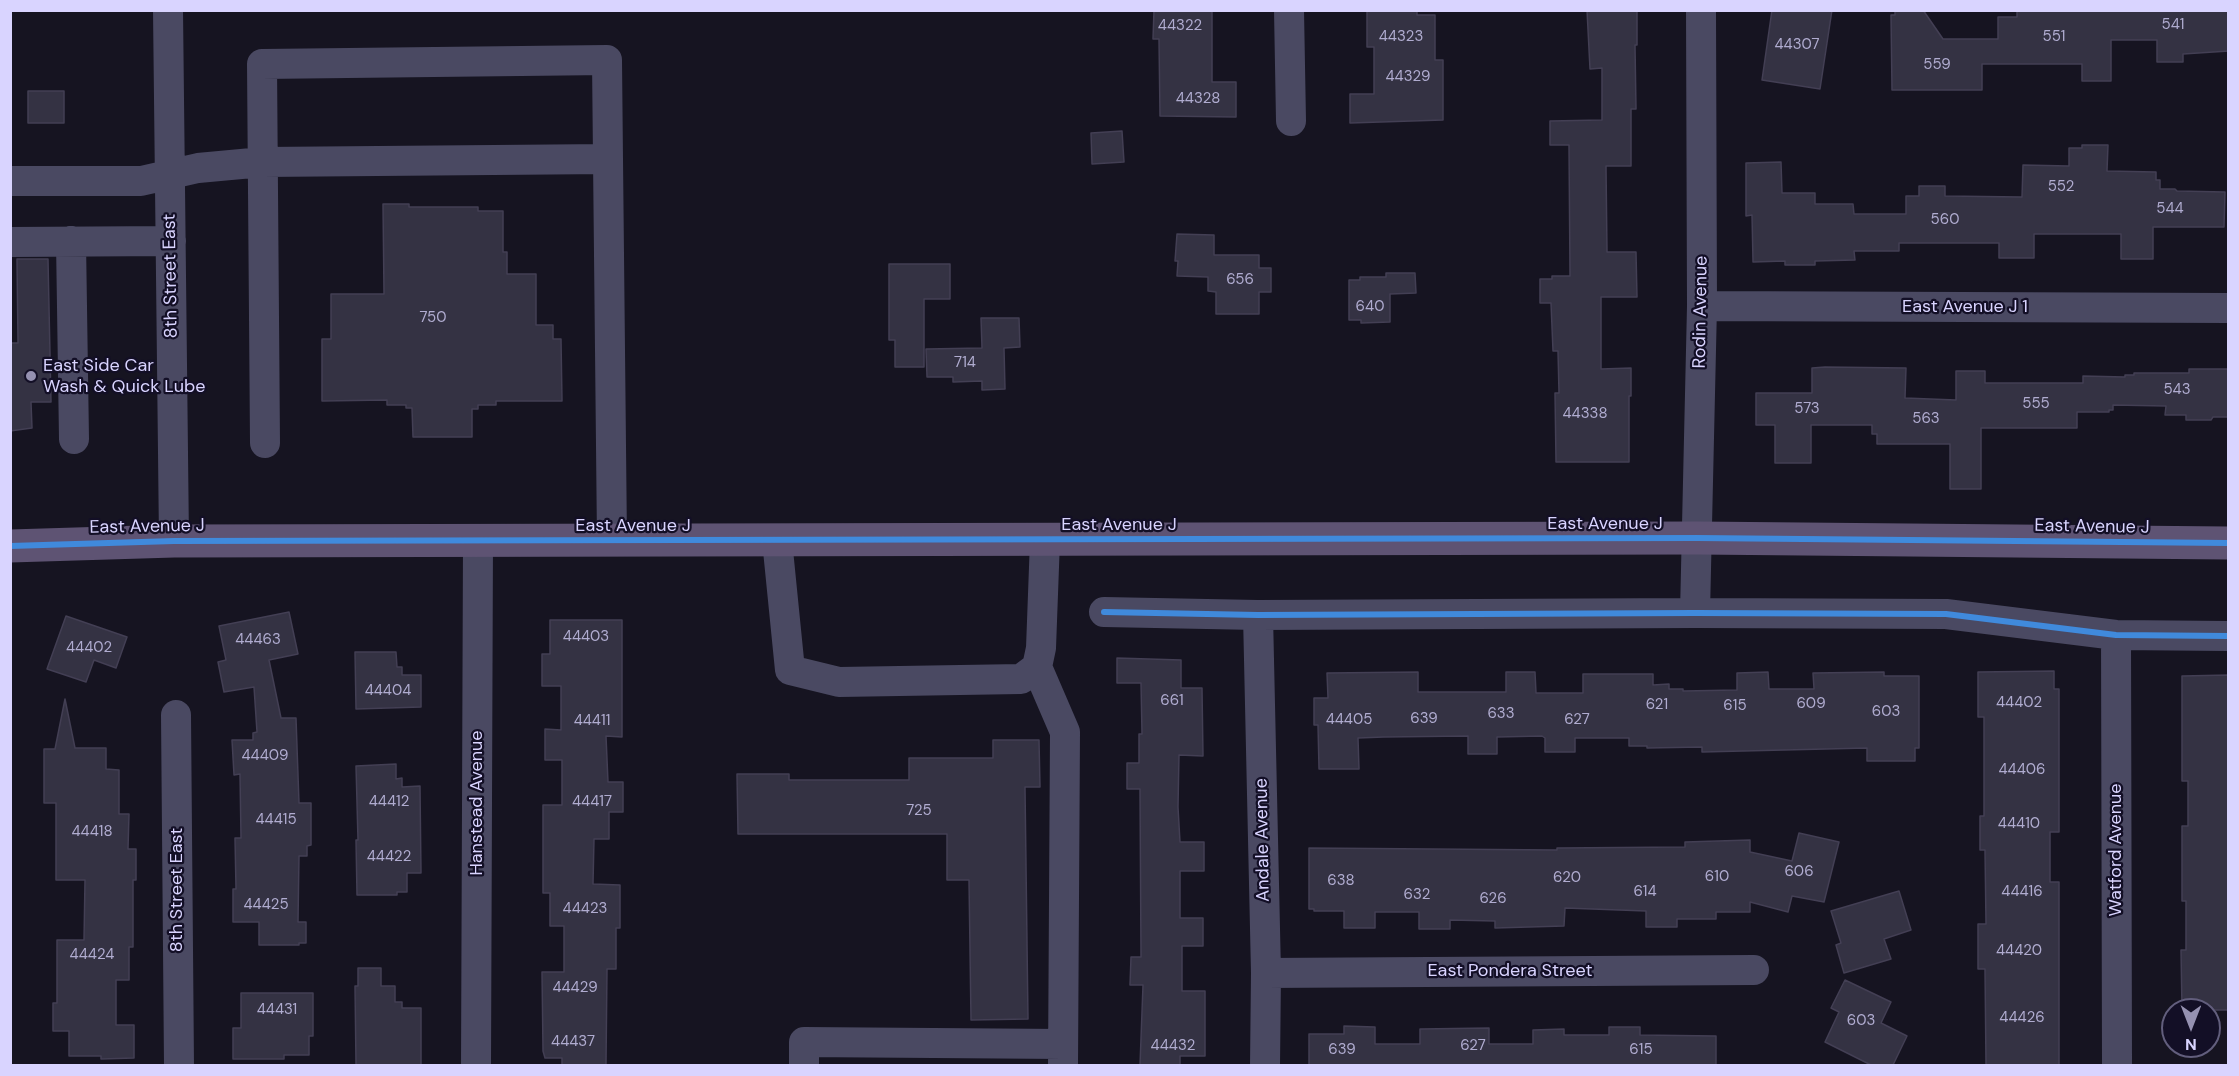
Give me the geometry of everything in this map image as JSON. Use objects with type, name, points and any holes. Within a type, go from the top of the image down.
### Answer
[{"type":"main road","name":"East Avenue J","points":[[10,546],[174,541],[1697,538],[2229,543]]},
{"type":"street","name":"8th Street East","points":[[168,10],[174,541]]},
{"type":"street","points":[[1289,10],[1291,121]]},
{"type":"street","name":"Rodin Avenue","points":[[1695,613],[1702,306],[1701,10]]},
{"type":"street","points":[[265,443],[262,64],[607,60],[612,541]]},
{"type":"street","points":[[10,181],[141,181],[198,168],[263,162],[608,159]]},
{"type":"street","points":[[10,242],[171,241]]},
{"type":"street","points":[[71,242],[74,439]]},
{"type":"street","name":"East Avenue J 1","points":[[1702,306],[2229,308]]},
{"type":"street","points":[[777,540],[790,670],[839,682],[1021,679],[1037,667]]},
{"type":"street","points":[[804,1065],[804,1042],[1063,1055],[1065,732],[1037,667],[1041,648],[1045,540]]},
{"type":"street","name":"Hanstead Avenue","points":[[476,1065],[478,541]]},
{"type":"street","points":[[1104,612],[1258,615],[1946,614],[2116,635],[2229,636]]},
{"type":"street","name":"Andale Avenue","points":[[1258,615],[1266,973],[1265,1065]]},
{"type":"street","name":"Watford Avenue","points":[[2116,635],[2117,1065]]},
{"type":"street","name":"8th Street East","points":[[176,714],[179,1065]]},
{"type":"street","name":"East Pondera Street","points":[[1266,973],[1754,970]]},
{"type":"building","points":[[1154,10],[1212,10],[1212,82],[1236,82],[1236,117],[1160,116],[1159,39],[1153,39]]},
{"type":"building","points":[[1367,10],[1417,10],[1417,15],[1435,15],[1435,60],[1443,60],[1443,120],[1350,123],[1350,94],[1374,94],[1374,47],[1367,47]]},
{"type":"building","points":[[1587,10],[1637,10],[1636,109],[1631,109],[1631,166],[1606,166],[1607,252],[1636,252],[1637,297],[1601,297],[1601,369],[1631,368],[1629,462],[1556,462],[1555,393],[1559,393],[1558,351],[1553,351],[1551,303],[1540,303],[1540,279],[1570,276],[1569,145],[1550,145],[1550,121],[1602,120],[1602,68],[1590,69]]},
{"type":"building","points":[[1772,10],[1832,10],[1820,89],[1762,80]]},
{"type":"building","points":[[1895,10],[1923,10],[1943,39],[1998,39],[1998,17],[2017,17],[2017,10],[2228,10],[2229,51],[2183,54],[2183,62],[2157,62],[2157,40],[2111,40],[2111,81],[2082,81],[2082,64],[1982,64],[1982,90],[1892,90],[1891,15],[1895,15]]},
{"type":"building","points":[[28,91],[64,91],[64,123],[28,123]]},
{"type":"building","points":[[1122,131],[1124,162],[1092,164],[1091,133]]},
{"type":"building","points":[[2082,145],[2108,145],[2107,171],[2156,172],[2156,180],[2160,180],[2160,189],[2225,192],[2224,227],[2153,227],[2153,259],[2121,259],[2121,234],[2034,234],[2034,258],[1999,258],[1999,243],[1899,243],[1899,251],[1854,251],[1855,260],[1815,261],[1815,265],[1785,265],[1785,261],[1753,262],[1752,215],[1746,216],[1746,163],[1781,162],[1782,193],[1815,193],[1815,204],[1853,204],[1854,214],[1906,214],[1906,196],[1919,196],[1919,186],[1945,186],[1945,196],[2022,197],[2023,165],[2069,166],[2069,148],[2082,148]]},
{"type":"building","points":[[383,204],[409,204],[409,207],[478,207],[478,211],[503,211],[503,252],[507,252],[507,274],[536,274],[536,325],[553,325],[553,339],[561,339],[562,401],[496,401],[496,405],[478,405],[478,409],[472,409],[472,437],[413,437],[412,408],[406,408],[406,405],[387,405],[387,400],[322,401],[322,339],[331,339],[331,294],[384,294]]},
{"type":"building","points":[[1177,234],[1214,235],[1214,255],[1259,255],[1259,268],[1271,268],[1271,292],[1259,292],[1259,314],[1216,314],[1216,292],[1208,291],[1208,277],[1177,276],[1178,261],[1175,261]]},
{"type":"building","name":"East Side Car Wash & Quick Lube","points":[[17,259],[48,259],[51,402],[31,402],[32,428],[10,431],[10,343],[18,343]]},
{"type":"building","points":[[889,264],[950,264],[950,299],[924,299],[924,367],[895,367],[895,340],[889,340]]},
{"type":"building","points":[[1386,273],[1415,273],[1416,293],[1390,294],[1390,322],[1361,323],[1361,320],[1349,320],[1349,280],[1360,280],[1360,277],[1386,277]]},
{"type":"building","points":[[981,318],[1019,318],[1020,347],[1004,348],[1005,389],[982,390],[982,381],[953,382],[953,377],[927,377],[926,349],[982,348]]},
{"type":"building","points":[[1812,368],[1906,368],[1905,398],[1956,400],[1956,371],[1985,371],[1985,383],[2083,383],[2083,376],[2125,377],[2125,375],[2134,375],[2134,373],[2189,373],[2189,369],[2229,369],[2229,417],[2186,420],[2186,415],[2165,415],[2166,406],[2113,405],[2113,410],[2109,412],[2077,412],[2077,428],[1981,428],[1981,489],[1950,489],[1950,444],[1877,444],[1877,434],[1872,434],[1872,425],[1811,425],[1811,463],[1775,463],[1775,425],[1756,425],[1756,393],[1812,393]]},
{"type":"building","points":[[289,612],[298,654],[269,660],[281,718],[296,718],[299,803],[311,803],[311,845],[307,846],[307,856],[299,856],[298,922],[306,922],[306,943],[259,945],[259,922],[233,922],[233,889],[236,889],[235,838],[241,838],[240,774],[234,775],[232,740],[253,740],[253,733],[257,732],[254,687],[224,692],[218,662],[226,660],[219,626]]},
{"type":"building","points":[[66,616],[127,637],[116,668],[94,660],[86,682],[47,669]]},
{"type":"building","points":[[550,620],[622,620],[622,737],[606,736],[608,782],[623,782],[623,812],[609,812],[609,839],[594,839],[593,884],[620,885],[620,928],[616,928],[616,969],[607,969],[606,1065],[562,1065],[562,1058],[545,1058],[543,1051],[542,972],[564,972],[564,926],[550,926],[550,893],[543,893],[543,805],[562,805],[562,760],[545,760],[545,729],[561,730],[561,686],[542,686],[542,654],[550,654]]},
{"type":"building","points":[[355,652],[396,652],[397,667],[402,667],[402,675],[421,675],[421,707],[356,709]]},
{"type":"building","points":[[1117,658],[1181,660],[1181,688],[1202,688],[1203,756],[1179,755],[1178,807],[1180,842],[1204,842],[1204,871],[1180,871],[1180,918],[1203,918],[1203,946],[1182,946],[1182,991],[1205,991],[1205,1056],[1180,1056],[1180,1065],[1140,1065],[1143,985],[1130,985],[1131,957],[1141,957],[1140,789],[1127,789],[1127,763],[1139,763],[1139,734],[1142,734],[1141,683],[1117,683]]},
{"type":"building","points":[[2054,671],[2054,689],[2059,689],[2059,832],[2050,832],[2050,882],[2059,882],[2059,1065],[1986,1065],[1985,969],[1978,969],[1978,924],[1986,924],[1985,850],[1980,850],[1980,816],[1984,816],[1984,717],[1978,717],[1978,672]]},
{"type":"building","points":[[1418,672],[1418,692],[1506,692],[1506,672],[1535,672],[1536,693],[1583,693],[1583,674],[1653,674],[1653,685],[1669,684],[1669,689],[1683,689],[1683,691],[1737,690],[1737,673],[1768,672],[1769,689],[1814,689],[1813,673],[1884,672],[1884,676],[1919,676],[1919,748],[1915,748],[1915,761],[1867,761],[1867,748],[1702,752],[1702,747],[1629,746],[1629,738],[1575,738],[1575,752],[1545,752],[1545,738],[1542,736],[1497,737],[1497,754],[1468,754],[1468,736],[1384,737],[1358,738],[1359,769],[1319,769],[1318,725],[1314,725],[1314,698],[1328,698],[1327,673]]},
{"type":"building","points":[[2229,675],[2229,1010],[2221,1010],[2221,998],[2182,998],[2181,950],[2186,950],[2186,901],[2182,901],[2182,826],[2188,826],[2188,781],[2182,781],[2182,676]]},
{"type":"building","points":[[65,699],[75,748],[106,748],[106,769],[119,770],[119,814],[129,814],[128,849],[136,849],[136,880],[133,880],[133,947],[129,947],[129,980],[116,980],[116,1025],[134,1025],[134,1058],[101,1059],[101,1056],[69,1056],[69,1031],[53,1031],[53,1003],[57,1003],[57,940],[84,940],[85,880],[56,880],[56,803],[44,803],[44,749],[55,749]]},
{"type":"building","points":[[993,740],[1039,740],[1040,787],[1025,787],[1028,1019],[971,1020],[969,880],[947,880],[947,834],[738,834],[737,774],[789,774],[789,780],[909,780],[909,758],[993,758]]},
{"type":"building","points":[[396,764],[396,779],[402,778],[402,787],[420,786],[421,873],[407,873],[407,892],[397,892],[397,895],[357,895],[356,766]]},
{"type":"building","points":[[1799,833],[1839,842],[1824,902],[1792,896],[1788,912],[1750,902],[1750,912],[1716,912],[1716,919],[1677,919],[1677,927],[1646,927],[1646,911],[1565,908],[1564,926],[1495,928],[1495,921],[1450,920],[1450,929],[1419,929],[1419,912],[1375,912],[1375,928],[1344,928],[1344,911],[1309,909],[1309,848],[1557,850],[1557,848],[1685,847],[1685,842],[1750,840],[1750,852],[1792,861]]},
{"type":"building","points":[[1899,891],[1911,930],[1884,939],[1891,959],[1844,973],[1836,945],[1841,943],[1831,911]]},
{"type":"building","points":[[358,968],[381,968],[381,986],[395,986],[395,1002],[402,1002],[402,1008],[421,1008],[421,1065],[356,1065],[355,986],[358,986]]},
{"type":"building","points":[[1845,980],[1891,1002],[1881,1023],[1907,1036],[1893,1065],[1871,1065],[1825,1042],[1839,1012],[1831,1008]]},
{"type":"building","points":[[241,993],[313,993],[313,1036],[309,1036],[309,1055],[284,1055],[284,1059],[233,1059],[233,1028],[241,1028]]},
{"type":"building","points":[[1344,1026],[1375,1027],[1375,1044],[1420,1044],[1420,1029],[1489,1028],[1489,1044],[1533,1044],[1533,1030],[1564,1029],[1564,1035],[1609,1035],[1609,1027],[1640,1027],[1640,1035],[1716,1036],[1716,1065],[1309,1065],[1309,1034],[1344,1034]]},
{"type":"cycle path","points":[[10,546],[174,541],[1697,538],[2228,543]]},
{"type":"cycle path","points":[[1104,612],[1258,615],[1946,614],[2116,635],[2228,636]]},
{"type":"place","name":"East Side Car Wash & Quick Lube","points":[[31,376]]}]
